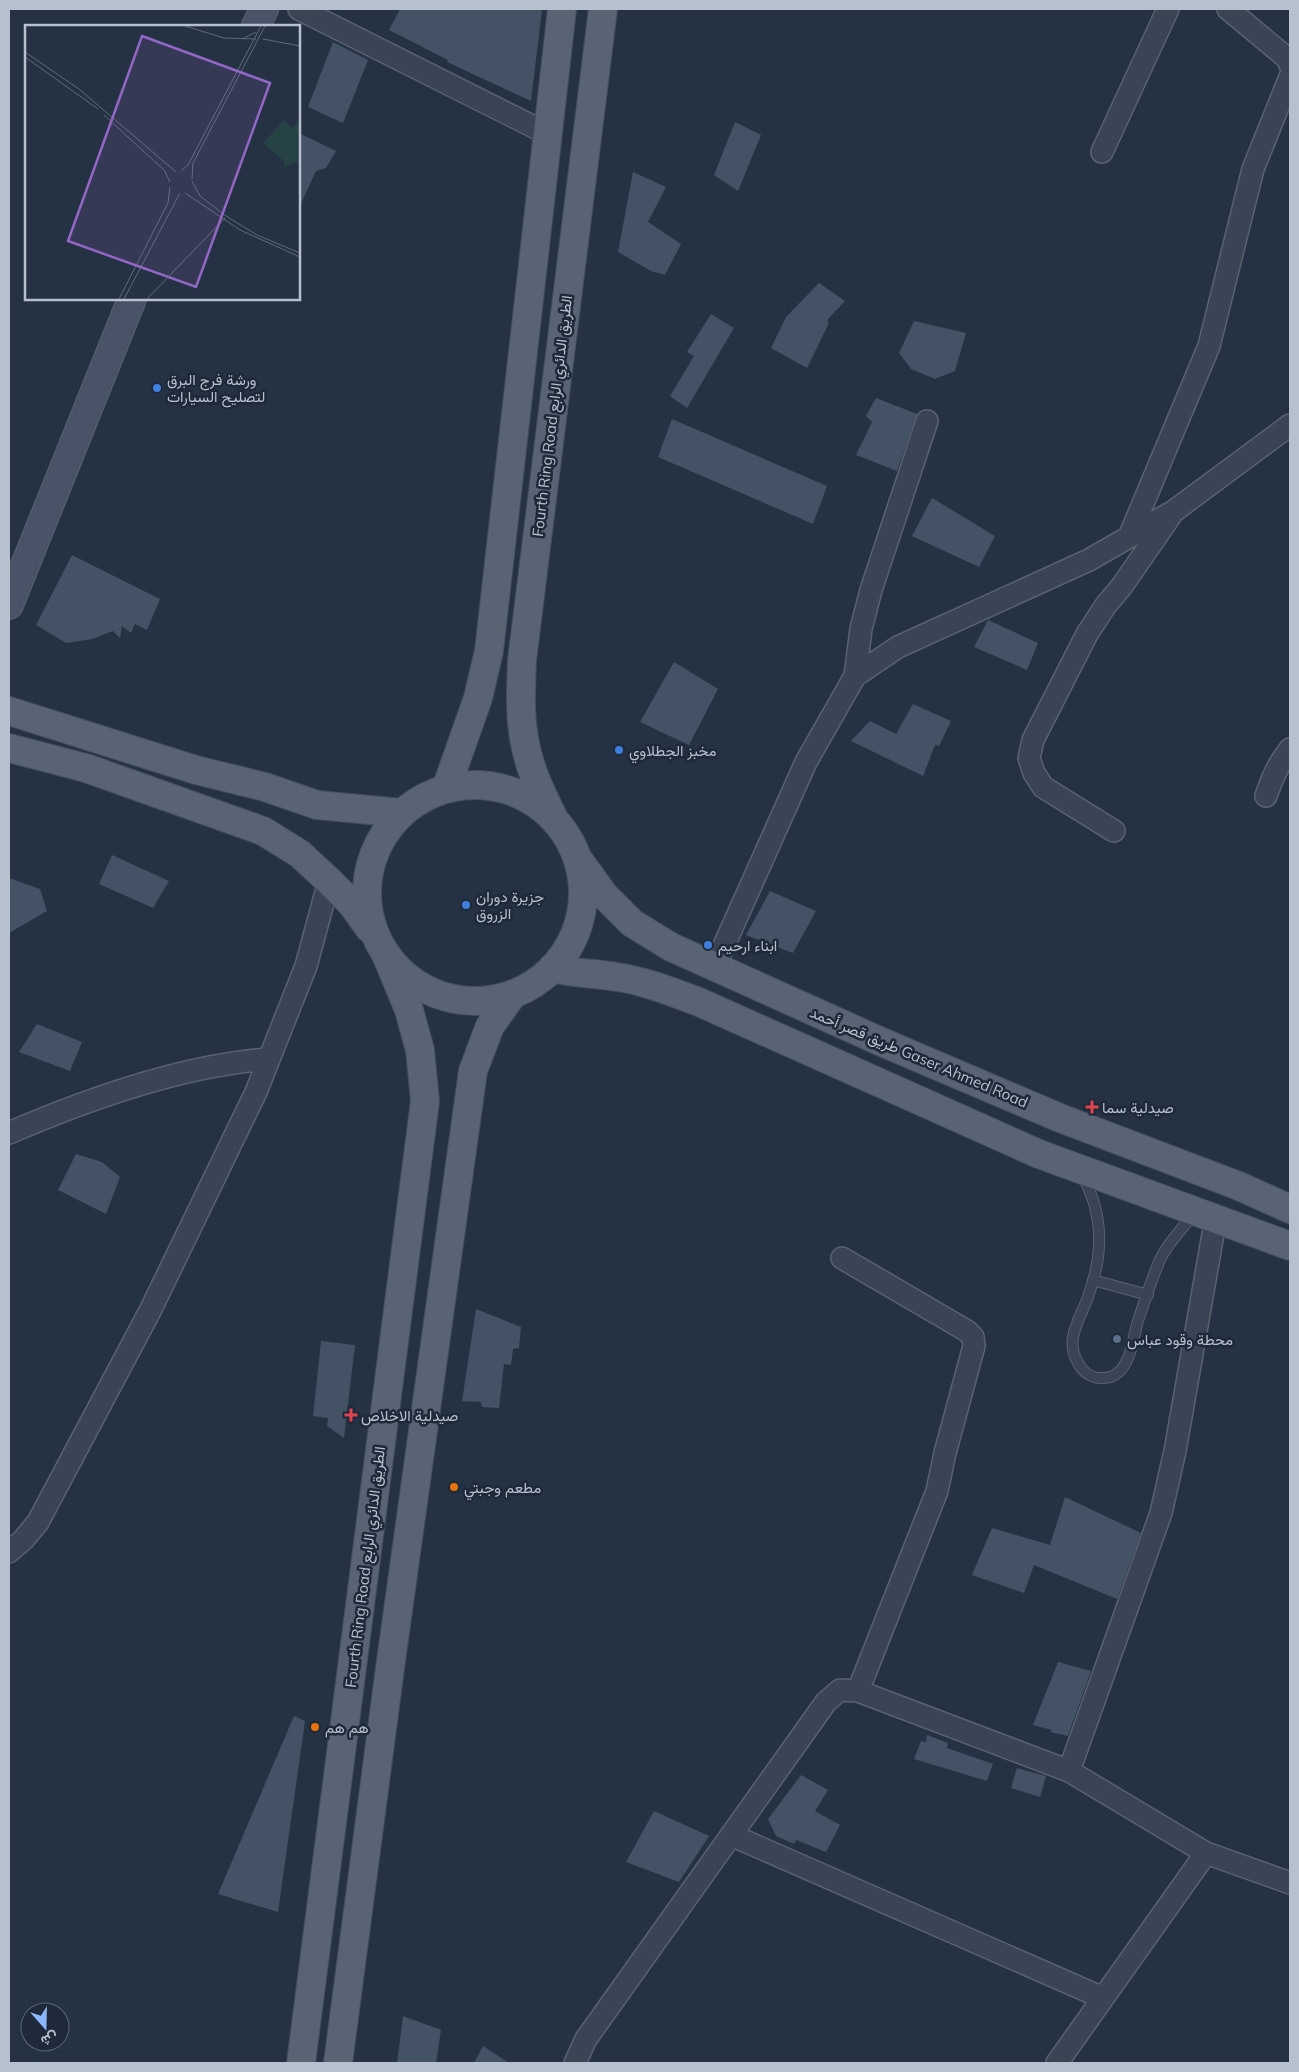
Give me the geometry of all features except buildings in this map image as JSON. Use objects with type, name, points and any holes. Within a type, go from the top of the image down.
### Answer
[{"type":"main road","points":[[446,789],[478,698],[489,651],[562,9]]},
{"type":"main road","name":"Fourth Ring Road الطريق الدائري الرابع","points":[[554,819],[538,786],[526,748],[520,703],[522,660],[604,9]]},
{"type":"main road","points":[[9,711],[196,770],[265,787],[317,804],[402,813]]},
{"type":"main road","points":[[9,748],[86,768],[263,831],[300,854],[330,881],[352,904],[381,946],[402,974],[422,988],[443,997],[467,1001],[490,1000],[513,994],[534,984],[552,968],[567,950],[577,929],[583,898],[583,882],[578,859],[568,838],[554,819],[540,806],[523,796],[504,789],[485,785],[465,785],[446,789],[423,798],[402,813],[381,839],[369,870],[367,904],[381,946]]},
{"type":"main road","name":"طريق قصر أحمد Gaser Ahmed Road","points":[[578,859],[604,895],[632,923],[670,947],[714,968],[1060,1118],[1239,1186],[1290,1209]]},
{"type":"main road","name":"Fourth Ring Road الطريق الدائري الرابع","points":[[301,2063],[425,1101],[420,1050],[409,1010],[381,946]]},
{"type":"main road","points":[[552,968],[574,974],[618,977],[658,987],[699,1002],[1039,1154],[1290,1246]]},
{"type":"main road","points":[[338,2063],[391,1658],[472,1071],[490,1026],[513,994]]},
{"type":"street","points":[[256,25],[264,9]]},
{"type":"street","points":[[300,9],[548,134]]},
{"type":"street","points":[[1102,152],[1168,9]]},
{"type":"street","points":[[1228,9],[1288,59],[1290,65]]},
{"type":"street","points":[[1129,537],[1210,346],[1253,169],[1290,77]]},
{"type":"street","points":[[9,605],[132,300]]},
{"type":"street","points":[[714,968],[806,762],[855,676],[862,630],[871,590],[927,421]]},
{"type":"street","points":[[855,676],[898,647],[1089,560],[1129,537],[1174,511],[1290,425]]},
{"type":"street","points":[[1114,830],[1043,787],[1034,773],[1029,758],[1033,740],[1087,634],[1174,511]]},
{"type":"street","points":[[1266,796],[1278,764],[1290,749]]},
{"type":"street","points":[[9,1552],[23,1540],[38,1522],[150,1311],[251,1100],[306,966],[330,881]]},
{"type":"street","points":[[9,1133],[96,1099],[210,1066],[234,1062],[269,1060]]},
{"type":"street","points":[[1069,1770],[1161,1513],[1175,1451],[1206,1214]]},
{"type":"street","points":[[842,1258],[967,1331],[973,1337],[974,1346],[945,1453],[937,1491],[858,1691]]},
{"type":"street","points":[[576,2063],[586,2039],[826,1702],[840,1690],[858,1691],[1069,1770],[1206,1853],[1290,1883]]},
{"type":"street","points":[[731,1835],[1103,1998]]},
{"type":"street","points":[[1057,2063],[1206,1853]]},
{"type":"lane","points":[[1078,1169],[1098,1212],[1100,1237],[1093,1280],[1072,1336],[1072,1353],[1080,1368],[1094,1378],[1111,1378],[1121,1370],[1130,1354],[1138,1322],[1157,1265],[1176,1235],[1206,1214]]},
{"type":"lane","points":[[1093,1280],[1148,1295]]},
{"type":"place","name":"ورشة فرج البرق لتصليح السيارات","points":[[157,388]]},
{"type":"place","name":"مخبز الجطلاوي","points":[[619,750]]},
{"type":"place","name":"جزيرة دوران الزروق","points":[[466,905]]},
{"type":"place","name":"ابناء ارحيم","points":[[708,945]]},
{"type":"place","name":"صيدلية سما","points":[[1092,1107]]},
{"type":"place","name":"محطة وقود عباس","points":[[1117,1339]]},
{"type":"place","name":"صيدلية الاخلاص","points":[[351,1415]]},
{"type":"place","name":"مطعم وجبتي","points":[[454,1487]]},
{"type":"place","name":"هم هم","points":[[315,1727]]}]
